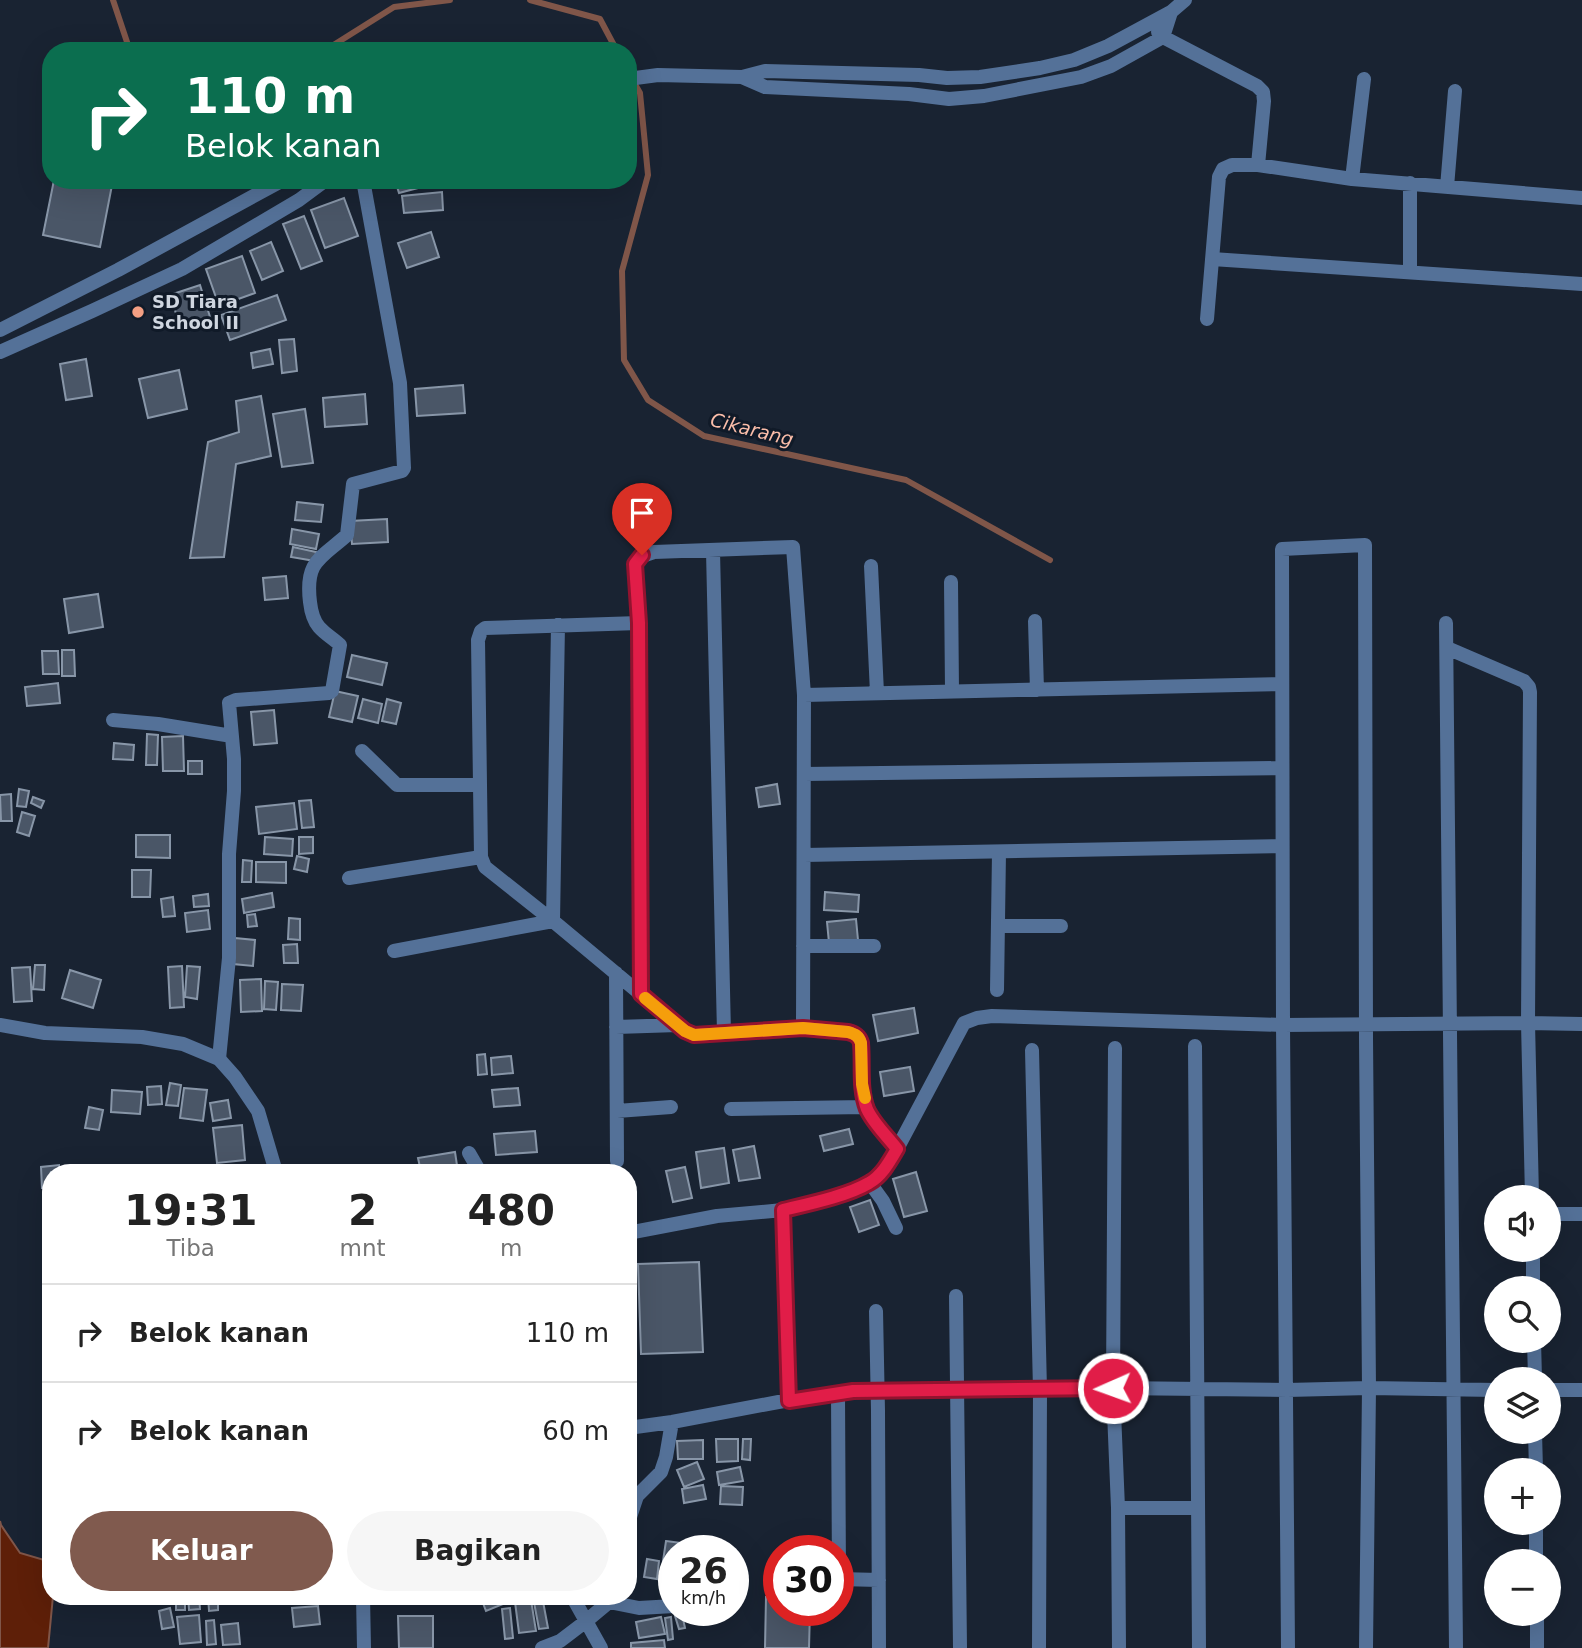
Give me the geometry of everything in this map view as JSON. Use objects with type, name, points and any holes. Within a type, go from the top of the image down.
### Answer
[{"type":"street","points":[[637,78],[657,75],[742,77],[765,71],[980,77],[1074,60],[1108,46],[1171,12],[1185,0]]},
{"type":"street","points":[[742,77],[765,87],[909,94],[949,99],[984,96],[1081,77],[1111,66],[1163,37],[1171,12]]},
{"type":"street","points":[[1150,22],[1163,37],[1257,86],[1262,92],[1264,101],[1258,165]]},
{"type":"street","points":[[1352,179],[1364,79]]},
{"type":"street","points":[[1447,187],[1455,91]]},
{"type":"street","points":[[1207,320],[1219,177],[1223,169],[1232,165],[1258,165],[1352,179],[1582,198]]},
{"type":"street","points":[[1410,183],[1410,272]]},
{"type":"street","points":[[0,330],[265,189]]},
{"type":"street","points":[[0,352],[182,269],[314,189]]},
{"type":"street","points":[[219,1059],[229,958],[229,854],[234,791],[229,704],[232,701],[332,691],[340,644],[319,627],[311,611],[309,588],[312,568],[319,558],[347,535],[353,484],[402,471],[404,468],[400,383],[365,189]]},
{"type":"street","points":[[1212,259],[1582,284]]},
{"type":"street","points":[[80,289],[92,311]]},
{"type":"street","points":[[1288,1648],[1282,549],[1365,545],[1369,1388],[1366,1648]]},
{"type":"street","points":[[641,994],[639,623],[635,564],[642,555],[653,552],[793,547],[804,695],[803,1028]]},
{"type":"street","points":[[713,551],[724,1032]]},
{"type":"street","points":[[871,566],[877,693]]},
{"type":"street","points":[[951,582],[953,691]]},
{"type":"street","points":[[1035,621],[1037,690]]},
{"type":"street","points":[[639,623],[485,628],[481,631],[478,640],[481,857],[485,867],[685,1031],[694,1035],[803,1028],[848,1032],[859,1038],[866,1107],[897,1149]]},
{"type":"street","points":[[1446,623],[1456,1648]]},
{"type":"street","points":[[552,921],[558,625]]},
{"type":"street","points":[[1447,648],[1524,681],[1529,687],[1528,1023],[1532,1185]]},
{"type":"street","points":[[804,695],[1282,684]]},
{"type":"street","points":[[113,720],[232,736]]},
{"type":"street","points":[[362,751],[397,785],[480,785]]},
{"type":"street","points":[[804,774],[1282,768]]},
{"type":"street","points":[[804,855],[1282,846]]},
{"type":"street","points":[[997,990],[999,852]]},
{"type":"street","points":[[349,878],[481,857]]},
{"type":"street","points":[[394,951],[552,921]]},
{"type":"street","points":[[998,926],[1061,926]]},
{"type":"street","points":[[803,946],[874,946]]},
{"type":"street","points":[[616,973],[617,1161]]},
{"type":"street","points":[[637,1231],[718,1216],[783,1210],[830,1198],[870,1183],[885,1169],[897,1149],[964,1023],[977,1018],[992,1016],[1283,1026],[1582,1024]]},
{"type":"street","points":[[0,1025],[45,1033],[142,1037],[183,1044],[219,1059],[258,1111],[274,1164]]},
{"type":"street","points":[[616,1027],[678,1025]]},
{"type":"street","points":[[1195,1046],[1199,1648]]},
{"type":"street","points":[[1115,1048],[1113,1388],[1118,1508],[1119,1648]]},
{"type":"street","points":[[1032,1050],[1040,1390],[1038,1648]]},
{"type":"street","points":[[617,1111],[671,1107]]},
{"type":"street","points":[[731,1109],[866,1107]]},
{"type":"street","points":[[470,1153],[476,1164]]},
{"type":"street","points":[[870,1183],[883,1201],[896,1228]]},
{"type":"street","points":[[783,1210],[789,1401]]},
{"type":"street","points":[[1561,1214],[1582,1214]]},
{"type":"street","points":[[956,1296],[960,1648]]},
{"type":"street","points":[[876,1311],[879,1648]]},
{"type":"street","points":[[637,1427],[853,1391],[1113,1388],[1484,1390]]},
{"type":"street","points":[[1561,1390],[1582,1390]]},
{"type":"street","points":[[838,1394],[839,1580],[879,1580]]},
{"type":"street","points":[[637,1496],[660,1472],[666,1457],[672,1422]]},
{"type":"street","points":[[1118,1508],[1198,1508]]},
{"type":"street","points":[[363,1605],[364,1648]]},
{"type":"street","points":[[576,1605],[601,1648]]},
{"type":"street","points":[[542,1648],[560,1641],[603,1605]]},
{"type":"street","points":[[629,1605],[639,1608],[658,1607]]},
{"type":"street","points":[[1537,1626],[1537,1648]]},
{"type":"shaded area","points":[[0,1521],[20,1553],[42,1559],[42,1605],[52,1605],[48,1648],[0,1648]]},
{"type":"building","points":[[52,189],[111,189],[100,247],[43,235]]},
{"type":"building","points":[[398,189],[414,189],[399,193]]},
{"type":"building","points":[[442,192],[443,210],[404,213],[402,196]]},
{"type":"building","points":[[344,198],[358,236],[325,248],[311,210]]},
{"type":"building","points":[[304,216],[322,261],[301,269],[283,224]]},
{"type":"building","points":[[431,232],[439,257],[407,268],[398,243]]},
{"type":"building","points":[[271,242],[283,271],[262,280],[250,251]]},
{"type":"building","points":[[242,256],[255,293],[219,306],[206,269]]},
{"type":"building","points":[[200,285],[211,320],[181,329],[170,295]]},
{"type":"building","points":[[277,295],[286,320],[230,340],[221,315]]},
{"type":"building","points":[[294,339],[297,371],[282,373],[279,340]]},
{"type":"building","points":[[270,349],[273,364],[253,368],[251,353]]},
{"type":"building","points":[[86,359],[92,396],[66,400],[60,364]]},
{"type":"building","points":[[179,370],[187,409],[148,418],[139,379]]},
{"type":"building","points":[[463,385],[465,413],[417,416],[415,389]]},
{"type":"building","points":[[365,394],[367,424],[325,427],[323,398]]},
{"type":"building","points":[[261,396],[271,456],[236,464],[224,557],[190,558],[208,442],[239,432],[236,401]]},
{"type":"building","points":[[305,409],[313,463],[282,467],[273,414]]},
{"type":"building","points":[[297,502],[323,505],[321,522],[295,520]]},
{"type":"building","points":[[387,519],[388,542],[352,544],[350,521]]},
{"type":"building","points":[[292,529],[319,534],[316,549],[290,544]]},
{"type":"building","points":[[293,547],[316,552],[315,561],[291,557]]},
{"type":"building","points":[[286,576],[288,598],[265,600],[263,578]]},
{"type":"building","points":[[98,594],[103,627],[69,633],[64,599]]},
{"type":"building","points":[[62,650],[74,650],[75,676],[62,676]]},
{"type":"building","points":[[42,651],[58,651],[59,674],[43,674]]},
{"type":"building","points":[[352,655],[387,663],[382,685],[347,677]]},
{"type":"building","points":[[58,683],[60,703],[27,706],[25,687]]},
{"type":"building","points":[[335,691],[358,696],[352,722],[329,717]]},
{"type":"building","points":[[363,699],[382,704],[378,723],[358,718]]},
{"type":"building","points":[[387,699],[401,703],[396,724],[382,721]]},
{"type":"building","points":[[274,710],[277,743],[254,745],[251,712]]},
{"type":"building","points":[[147,734],[158,735],[157,765],[146,765]]},
{"type":"building","points":[[183,736],[184,771],[163,771],[162,737]]},
{"type":"building","points":[[114,743],[134,745],[133,760],[113,759]]},
{"type":"building","points":[[188,761],[202,761],[202,774],[188,774]]},
{"type":"building","points":[[777,784],[780,804],[759,807],[756,788]]},
{"type":"building","points":[[19,789],[29,791],[26,807],[17,806]]},
{"type":"building","points":[[11,794],[12,821],[1,821],[0,795]]},
{"type":"building","points":[[33,797],[44,801],[41,808],[31,803]]},
{"type":"building","points":[[311,800],[314,827],[302,828],[299,801]]},
{"type":"building","points":[[294,803],[297,829],[259,834],[256,807]]},
{"type":"building","points":[[22,812],[35,816],[29,836],[17,832]]},
{"type":"building","points":[[136,835],[170,835],[170,858],[136,857]]},
{"type":"building","points":[[265,837],[293,839],[292,856],[264,854]]},
{"type":"building","points":[[299,837],[313,837],[313,853],[299,854]]},
{"type":"building","points":[[297,856],[309,859],[307,872],[294,869]]},
{"type":"building","points":[[243,860],[252,861],[251,882],[242,882]]},
{"type":"building","points":[[256,862],[286,862],[286,883],[256,882]]},
{"type":"building","points":[[132,870],[151,870],[150,897],[132,897]]},
{"type":"building","points":[[825,892],[859,895],[858,912],[824,910]]},
{"type":"building","points":[[272,893],[274,907],[244,913],[242,899]]},
{"type":"building","points":[[208,894],[209,906],[194,907],[193,896]]},
{"type":"building","points":[[173,897],[175,916],[163,917],[161,899]]},
{"type":"building","points":[[208,910],[210,929],[187,932],[185,913]]},
{"type":"building","points":[[255,914],[257,926],[248,927],[247,915]]},
{"type":"building","points":[[289,918],[300,919],[300,940],[288,939]]},
{"type":"building","points":[[856,919],[858,940],[829,943],[827,922]]},
{"type":"building","points":[[235,938],[255,940],[253,966],[233,964]]},
{"type":"building","points":[[297,944],[298,963],[284,963],[283,945]]},
{"type":"building","points":[[35,965],[45,965],[44,990],[33,989]]},
{"type":"building","points":[[182,966],[184,1007],[170,1008],[168,967]]},
{"type":"building","points":[[187,966],[200,967],[197,999],[185,997]]},
{"type":"building","points":[[30,967],[32,1001],[14,1002],[12,968]]},
{"type":"building","points":[[70,970],[101,980],[93,1008],[62,998]]},
{"type":"building","points":[[261,979],[262,1011],[241,1012],[240,980]]},
{"type":"building","points":[[265,981],[278,982],[276,1010],[264,1009]]},
{"type":"building","points":[[282,984],[303,985],[301,1011],[281,1010]]},
{"type":"building","points":[[914,1008],[918,1033],[878,1041],[873,1015]]},
{"type":"building","points":[[485,1054],[487,1074],[478,1075],[477,1055]]},
{"type":"building","points":[[511,1056],[513,1073],[492,1075],[491,1058]]},
{"type":"building","points":[[910,1067],[914,1091],[884,1096],[880,1072]]},
{"type":"building","points":[[170,1083],[181,1085],[178,1106],[166,1105]]},
{"type":"building","points":[[161,1086],[162,1104],[148,1105],[147,1087]]},
{"type":"building","points":[[184,1088],[207,1090],[203,1121],[180,1118]]},
{"type":"building","points":[[518,1088],[520,1105],[494,1107],[492,1090]]},
{"type":"building","points":[[112,1090],[142,1092],[140,1114],[111,1112]]},
{"type":"building","points":[[228,1100],[231,1118],[213,1121],[210,1103]]},
{"type":"building","points":[[89,1107],[103,1110],[99,1130],[85,1128]]},
{"type":"building","points":[[242,1125],[245,1160],[217,1163],[213,1128]]},
{"type":"building","points":[[849,1129],[853,1144],[824,1151],[820,1136]]},
{"type":"building","points":[[535,1131],[537,1152],[496,1155],[494,1134]]},
{"type":"building","points":[[754,1146],[760,1178],[739,1181],[733,1150]]},
{"type":"building","points":[[724,1148],[729,1183],[701,1188],[696,1152]]},
{"type":"building","points":[[455,1152],[457,1164],[419,1164],[418,1158]]},
{"type":"building","points":[[685,1167],[692,1198],[673,1202],[666,1171]]},
{"type":"building","points":[[916,1172],[927,1211],[904,1217],[893,1179]]},
{"type":"building","points":[[870,1200],[879,1225],[859,1232],[850,1207]]},
{"type":"building","points":[[699,1262],[703,1352],[641,1354],[638,1264]]},
{"type":"building","points":[[716,1439],[738,1439],[738,1461],[717,1462]]},
{"type":"building","points":[[743,1439],[751,1439],[750,1460],[742,1459]]},
{"type":"building","points":[[703,1440],[703,1459],[678,1459],[677,1441]]},
{"type":"building","points":[[697,1462],[704,1479],[684,1487],[677,1470]]},
{"type":"building","points":[[740,1467],[743,1481],[719,1485],[717,1472]]},
{"type":"building","points":[[703,1485],[706,1499],[684,1503],[682,1489]]},
{"type":"building","points":[[721,1486],[743,1487],[742,1505],[720,1504]]},
{"type":"building","points":[[647,1559],[658,1561],[657,1579],[644,1577]]},
{"type":"building","points":[[176,1605],[185,1605],[185,1610],[176,1610]]},
{"type":"building","points":[[189,1605],[200,1605],[200,1609],[189,1610]]},
{"type":"building","points":[[209,1605],[218,1605],[218,1610],[209,1611]]},
{"type":"building","points":[[484,1605],[501,1605],[486,1611]]},
{"type":"building","points":[[515,1605],[532,1605],[536,1631],[519,1633]]},
{"type":"building","points":[[534,1605],[544,1605],[548,1628],[539,1629]]},
{"type":"building","points":[[318,1606],[320,1624],[294,1627],[292,1608]]},
{"type":"building","points":[[170,1608],[174,1627],[162,1629],[159,1611]]},
{"type":"building","points":[[510,1608],[513,1638],[505,1639],[502,1609]]},
{"type":"building","points":[[199,1615],[201,1642],[180,1644],[177,1617]]},
{"type":"building","points":[[398,1616],[433,1616],[433,1648],[399,1648]]},
{"type":"building","points":[[658,1618],[658,1626],[663,1626],[665,1634],[639,1638],[636,1622]]},
{"type":"building","points":[[214,1620],[216,1644],[207,1645],[206,1621]]},
{"type":"building","points":[[238,1623],[240,1644],[223,1645],[221,1625]]},
{"type":"building","points":[[666,1626],[672,1626],[673,1639],[668,1640]]},
{"type":"building","points":[[765,1626],[810,1626],[809,1648],[765,1648]]},
{"type":"building","points":[[664,1640],[665,1648],[631,1648],[631,1643]]},
{"type":"waterway","name":"Cikarang","points":[[113,0],[127,42]]},
{"type":"waterway","name":"Cikarang","points":[[338,42],[394,7],[450,0]]},
{"type":"waterway","name":"Cikarang","points":[[530,0],[600,19],[612,42]]},
{"type":"waterway","name":"Cikarang","points":[[637,88],[640,93],[648,175],[622,271],[624,360],[648,400],[704,436],[906,480],[1050,560]]},
{"type":"slow traffic","points":[[645,998],[685,1031],[694,1035],[803,1028],[855,1034],[861,1043],[865,1098]]},
{"type":"place","name":"SD Tiara School II","points":[[138,312]]},
{"type":"route","points":[[642,555],[635,564],[639,623],[641,994],[685,1031],[694,1035],[803,1028],[855,1034],[861,1043],[862,1084],[866,1107],[897,1149],[885,1169],[870,1183],[830,1198],[783,1210],[789,1401],[853,1391],[1113,1388]]}]
